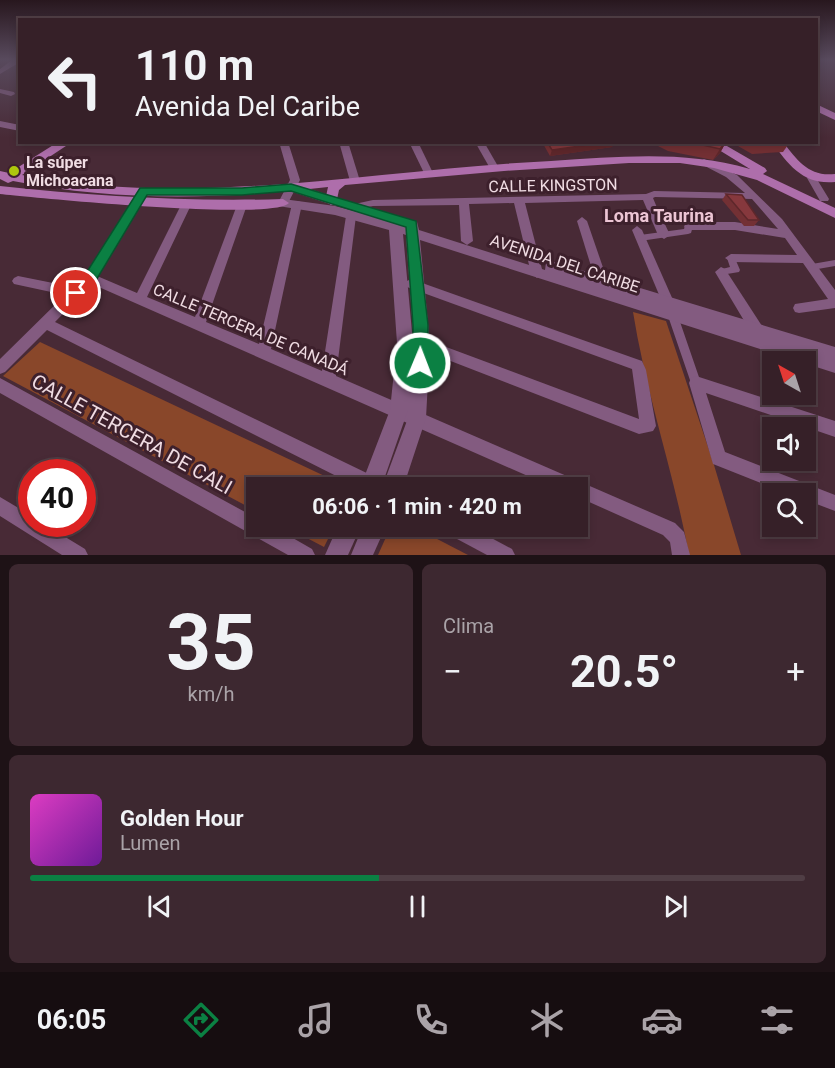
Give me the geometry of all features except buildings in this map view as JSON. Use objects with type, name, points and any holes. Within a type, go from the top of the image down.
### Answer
[{"type":"main road","points":[[818,108],[835,117]]},
{"type":"main road","points":[[3,179],[64,144]]},
{"type":"main road","points":[[715,144],[835,214]]},
{"type":"main road","points":[[778,144],[795,167],[812,178],[835,178]]},
{"type":"main road","points":[[3,179],[144,191],[242,191],[428,173],[628,160],[704,162],[743,172],[804,195]]},
{"type":"main road","points":[[328,205],[333,189],[348,182]]},
{"type":"main road","points":[[0,189],[136,204],[290,203]]},
{"type":"street","points":[[0,91],[11,94]]},
{"type":"street","points":[[0,124],[18,128]]},
{"type":"street","points":[[263,354],[291,187],[295,175],[285,144]]},
{"type":"street","points":[[343,144],[348,182]]},
{"type":"street","points":[[414,144],[428,173]]},
{"type":"street","points":[[480,144],[494,168]]},
{"type":"street","points":[[704,162],[736,178],[753,196],[809,263],[835,302],[799,308]]},
{"type":"street","points":[[812,178],[824,199]]},
{"type":"street","name":"AVENIDA DEL CARIBE","points":[[291,187],[328,205]]},
{"type":"street","points":[[0,368],[90,278],[144,191]]},
{"type":"street","name":"CALLE KINGSTON","points":[[352,211],[373,203],[647,197],[654,194],[753,196]]},
{"type":"street","points":[[647,197],[664,235]]},
{"type":"street","points":[[519,201],[535,267]]},
{"type":"street","points":[[464,202],[467,241]]},
{"type":"street","name":"AVENIDA DEL CARIBE","points":[[290,203],[328,205],[404,226],[671,310],[835,365]]},
{"type":"street","points":[[139,300],[186,205]]},
{"type":"street","points":[[199,324],[242,205]]},
{"type":"street","points":[[328,381],[352,211]]},
{"type":"street","points":[[656,214],[684,214],[692,226]]},
{"type":"street","points":[[582,221],[602,282]]},
{"type":"street","points":[[396,477],[417,418],[422,344],[410,284],[404,226]]},
{"type":"street","name":"AVENIDA DEL CARIBE","points":[[404,226],[467,241],[535,267],[602,282],[671,310],[757,330],[835,354]]},
{"type":"street","points":[[692,226],[735,226],[786,234]]},
{"type":"street","points":[[692,226],[688,231],[664,235],[639,234],[671,310],[719,458],[835,503]]},
{"type":"street","points":[[757,330],[721,272],[736,270],[731,258],[835,263]]},
{"type":"street","name":"CALLE TERCERA DE CANADÁ","points":[[90,278],[551,477]]},
{"type":"street","points":[[18,281],[76,293]]},
{"type":"street","points":[[410,284],[637,365],[648,426],[639,427],[422,344]]},
{"type":"street","points":[[373,477],[399,410],[410,284]]},
{"type":"street","points":[[45,323],[352,477]]},
{"type":"street","points":[[696,383],[835,429]]},
{"type":"street","name":"CALLE TERCERA DE CALI","points":[[0,385],[306,555]]},
{"type":"street","name":"CALLE TERCERA DE CANADÁ","points":[[588,493],[669,529],[679,546]]},
{"type":"street","points":[[0,506],[79,555]]},
{"type":"street","points":[[336,555],[345,537]]},
{"type":"street","points":[[362,555],[370,537]]},
{"type":"street","points":[[471,537],[506,555]]},
{"type":"shaded area","points":[[633,312],[666,321],[741,555],[689,555],[645,373]]},
{"type":"shaded area","points":[[40,342],[327,477],[246,477],[246,506],[3,376]]},
{"type":"shaded area","points":[[305,537],[329,537],[324,547]]},
{"type":"shaded area","points":[[386,537],[433,537],[468,555],[378,555]]},
{"type":"place","name":"La súper Michoacana","points":[[14,171]]},
{"type":"district","name":"Loma Taurina","points":[[659,216]]},
{"type":"route","points":[[76,293],[90,278],[144,191],[242,191],[291,187],[412,224],[422,344],[420,363]]}]
